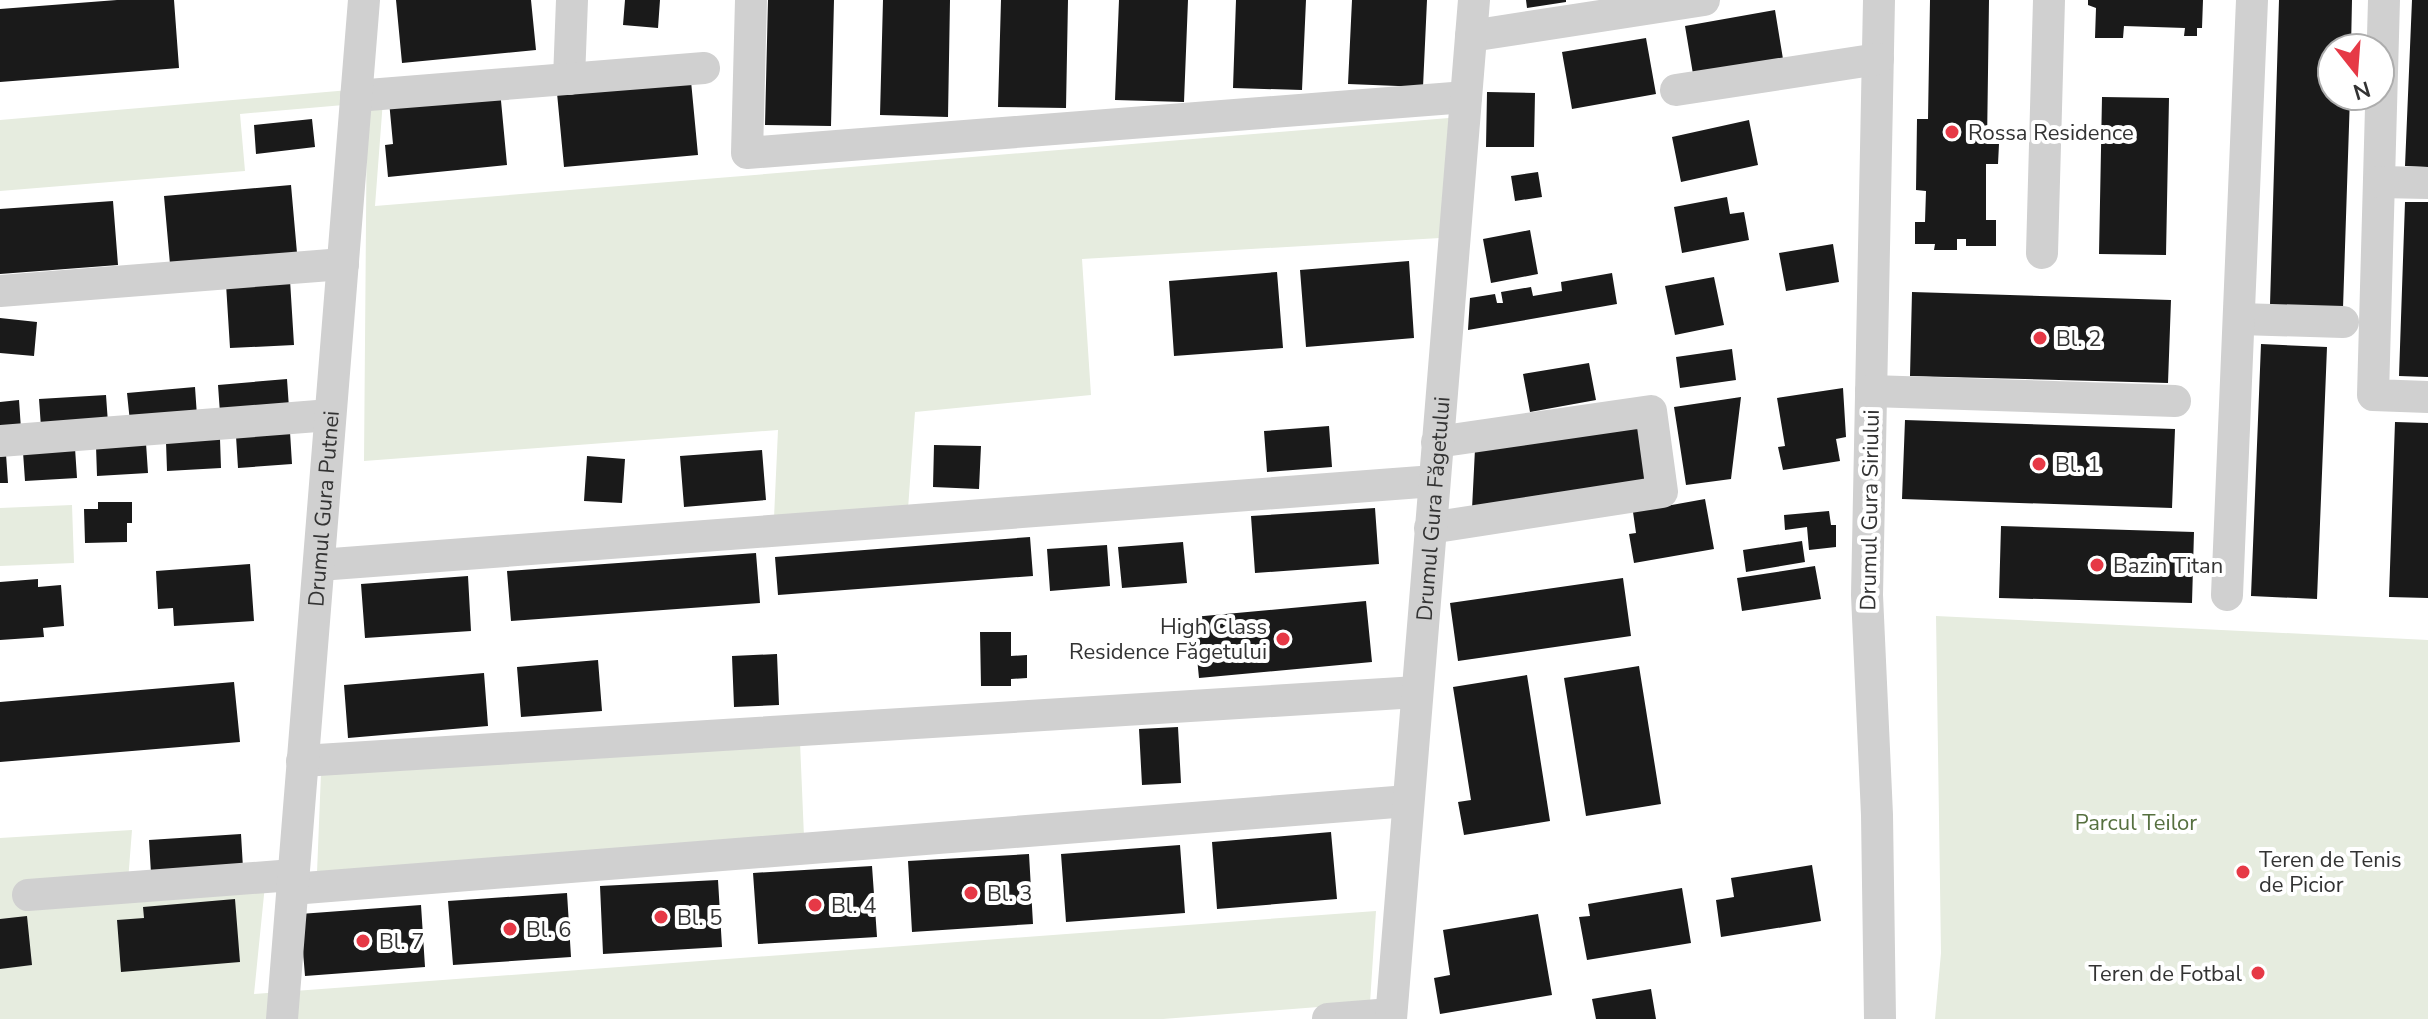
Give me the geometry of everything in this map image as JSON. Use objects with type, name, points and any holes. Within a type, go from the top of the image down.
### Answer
[{"type":"street","name":"Drumul Gura Putnei","points":[[282,1019],[364,0]]},
{"type":"street","points":[[569,79],[572,0]]},
{"type":"street","points":[[751,0],[747,153],[1466,97]]},
{"type":"street","name":"Drumul Gura Făgetului","points":[[1391,1017],[1474,0]]},
{"type":"street","points":[[1471,36],[1704,0]]},
{"type":"street","name":"Drumul Gura Siriului","points":[[1879,0],[1867,595],[1878,831],[1880,1019]]},
{"type":"street","points":[[2042,253],[2049,0]]},
{"type":"street","points":[[2227,595],[2252,0]]},
{"type":"street","points":[[2384,0],[2373,395],[2428,397]]},
{"type":"street","points":[[1676,90],[1878,59]]},
{"type":"street","points":[[356,96],[704,68]]},
{"type":"street","points":[[2379,182],[2428,183]]},
{"type":"street","points":[[0,291],[343,264]]},
{"type":"street","points":[[2240,319],[2343,322]]},
{"type":"street","points":[[1871,391],[2175,401]]},
{"type":"street","points":[[1430,528],[1662,492],[1651,411],[1437,442]]},
{"type":"street","points":[[0,441],[330,415]]},
{"type":"street","points":[[319,565],[1434,481]]},
{"type":"street","points":[[302,761],[1417,692]]},
{"type":"street","points":[[28,895],[293,882],[1408,801]]},
{"type":"street","points":[[1328,1019],[1391,1017]]},
{"type":"green space","points":[[384,87],[375,206],[1449,118],[1440,238],[1082,259],[1091,395],[915,412],[908,509],[774,518],[778,430],[364,461],[367,103],[240,114],[245,171],[0,191],[0,120]]},
{"type":"green space","points":[[72,505],[74,563],[0,566],[0,508]]},
{"type":"green space","name":"Parcul Teilor","points":[[1936,616],[2428,640],[2428,1019],[1935,1019],[1941,953]]},
{"type":"green space","points":[[800,742],[804,837],[317,873],[321,773]]},
{"type":"green space","points":[[132,830],[127,894],[265,885],[254,994],[1376,911],[1370,1003],[1163,1019],[0,1019],[0,838]]},
{"type":"building","points":[[117,0],[174,0],[179,68],[0,82],[0,9]]},
{"type":"building","points":[[396,0],[531,0],[536,50],[402,63]]},
{"type":"building","points":[[625,0],[660,0],[658,28],[623,25]]},
{"type":"building","points":[[768,0],[834,0],[831,126],[765,125]]},
{"type":"building","points":[[883,0],[950,0],[948,117],[880,115]]},
{"type":"building","points":[[1001,0],[1068,0],[1066,108],[998,107]]},
{"type":"building","points":[[1119,0],[1188,0],[1184,102],[1115,100]]},
{"type":"building","points":[[1236,0],[1306,0],[1302,90],[1233,88]]},
{"type":"building","points":[[1352,0],[1427,0],[1423,87],[1348,84]]},
{"type":"building","points":[[1526,0],[1566,0],[1566,2],[1527,8]]},
{"type":"building","name":"Rossa Residence","points":[[1930,0],[1989,0],[1987,144],[1999,144],[1998,164],[1986,164],[1986,220],[1996,220],[1996,246],[1966,246],[1966,239],[1957,239],[1957,250],[1934,250],[1935,244],[1915,244],[1915,222],[1925,222],[1926,191],[1916,190],[1917,119],[1928,119]]},
{"type":"building","points":[[2088,0],[2203,0],[2202,28],[2197,28],[2197,36],[2184,36],[2185,28],[2124,26],[2123,38],[2095,38],[2096,8],[2088,5]]},
{"type":"building","points":[[2279,0],[2352,0],[2351,32],[2316,32],[2316,112],[2349,112],[2343,308],[2270,305]]},
{"type":"building","points":[[2412,0],[2428,0],[2428,167],[2405,166]]},
{"type":"building","points":[[1775,10],[1783,59],[1693,74],[1685,26]]},
{"type":"building","points":[[1646,38],[1656,94],[1572,109],[1562,52]]},
{"type":"building","points":[[691,81],[698,155],[564,167],[557,93]]},
{"type":"building","points":[[500,90],[507,165],[388,177],[385,145],[393,144],[389,101]]},
{"type":"building","points":[[1487,92],[1535,93],[1534,147],[1486,147]]},
{"type":"building","points":[[2102,97],[2169,98],[2166,255],[2099,254]]},
{"type":"building","points":[[312,119],[315,147],[256,154],[254,125]]},
{"type":"building","points":[[1749,120],[1758,165],[1681,182],[1672,137]]},
{"type":"building","points":[[1538,172],[1542,197],[1515,201],[1511,176]]},
{"type":"building","points":[[291,185],[297,253],[170,264],[164,196]]},
{"type":"building","points":[[1727,197],[1730,214],[1744,212],[1749,240],[1682,253],[1674,207]]},
{"type":"building","points":[[113,201],[118,265],[0,274],[0,209]]},
{"type":"building","points":[[2405,202],[2428,202],[2428,377],[2399,376]]},
{"type":"building","points":[[1530,230],[1538,274],[1491,283],[1483,239]]},
{"type":"building","points":[[1833,244],[1839,282],[1786,291],[1779,253]]},
{"type":"building","points":[[1409,261],[1414,338],[1306,347],[1300,270]]},
{"type":"building","points":[[1277,272],[1283,348],[1174,356],[1169,281]]},
{"type":"building","points":[[1612,273],[1617,304],[1468,330],[1470,298],[1495,294],[1497,303],[1503,303],[1501,292],[1531,287],[1533,296],[1562,291],[1561,282]]},
{"type":"building","points":[[1714,277],[1724,325],[1675,335],[1665,286]]},
{"type":"building","points":[[290,280],[294,345],[230,348],[226,284]]},
{"type":"building","name":"Bl. 2","points":[[1912,292],[2171,300],[2168,383],[1910,376]]},
{"type":"building","points":[[0,318],[37,322],[34,356],[0,353]]},
{"type":"building","points":[[2261,344],[2327,347],[2317,599],[2251,596]]},
{"type":"building","points":[[1732,349],[1736,380],[1680,388],[1676,357]]},
{"type":"building","points":[[1589,363],[1596,400],[1530,412],[1523,374]]},
{"type":"building","points":[[287,379],[289,408],[220,413],[218,385]]},
{"type":"building","points":[[195,387],[197,416],[130,422],[127,393]]},
{"type":"building","points":[[1843,388],[1846,437],[1836,439],[1840,461],[1783,470],[1778,447],[1785,446],[1777,398]]},
{"type":"building","points":[[106,395],[108,423],[41,427],[39,399]]},
{"type":"building","points":[[1741,397],[1731,479],[1686,485],[1674,407]]},
{"type":"building","points":[[19,400],[21,429],[0,430],[0,402]]},
{"type":"building","name":"Bl. 1","points":[[1905,420],[2175,429],[2172,508],[1902,499]]},
{"type":"building","points":[[2395,422],[2428,423],[2428,598],[2389,597]]},
{"type":"building","points":[[1640,424],[1647,482],[1472,509],[1475,449]]},
{"type":"building","points":[[1329,426],[1332,467],[1267,472],[1264,431]]},
{"type":"building","points":[[290,432],[292,464],[238,468],[236,436]]},
{"type":"building","points":[[220,439],[221,468],[167,471],[166,442]]},
{"type":"building","points":[[146,443],[148,473],[97,476],[96,446]]},
{"type":"building","points":[[934,445],[981,446],[979,489],[933,487]]},
{"type":"building","points":[[75,448],[77,478],[25,481],[23,452]]},
{"type":"building","points":[[762,450],[766,500],[684,507],[680,456]]},
{"type":"building","points":[[0,454],[6,454],[8,483],[0,483]]},
{"type":"building","points":[[587,456],[625,459],[622,503],[584,501]]},
{"type":"building","points":[[1705,499],[1714,549],[1634,563],[1629,534],[1636,533],[1633,512]]},
{"type":"building","points":[[98,502],[132,502],[132,523],[127,523],[127,542],[85,543],[84,509],[98,509]]},
{"type":"building","points":[[1375,508],[1379,564],[1255,573],[1251,516]]},
{"type":"building","points":[[1829,511],[1831,525],[1836,525],[1836,547],[1809,550],[1807,527],[1785,530],[1784,515]]},
{"type":"building","name":"Bazin Titan","points":[[2001,526],[2194,532],[2192,603],[1999,598]]},
{"type":"building","points":[[1030,537],[1033,576],[778,595],[775,557]]},
{"type":"building","points":[[1802,541],[1805,562],[1746,572],[1743,550]]},
{"type":"building","points":[[1183,542],[1187,583],[1122,588],[1118,547]]},
{"type":"building","points":[[1107,545],[1110,586],[1050,591],[1047,549]]},
{"type":"building","points":[[756,553],[760,603],[511,621],[507,571]]},
{"type":"building","points":[[250,564],[254,621],[174,626],[173,608],[158,609],[156,571]]},
{"type":"building","points":[[1815,566],[1821,599],[1742,611],[1737,578]]},
{"type":"building","points":[[468,576],[471,631],[365,638],[361,584]]},
{"type":"building","points":[[1623,578],[1631,636],[1458,661],[1450,603]]},
{"type":"building","points":[[38,579],[38,587],[61,585],[64,626],[43,628],[44,637],[0,640],[0,582]]},
{"type":"building","name":"High Class Residence Făgetului","points":[[1366,601],[1372,662],[1199,678],[1193,617]]},
{"type":"building","points":[[980,632],[1011,632],[1011,656],[1027,655],[1027,678],[1011,679],[1011,686],[981,686]]},
{"type":"building","points":[[777,654],[779,705],[734,707],[732,656]]},
{"type":"building","points":[[598,660],[602,711],[521,717],[517,667]]},
{"type":"building","points":[[1639,666],[1661,804],[1586,816],[1564,678]]},
{"type":"building","points":[[484,673],[488,726],[348,738],[344,685]]},
{"type":"building","points":[[1527,675],[1550,821],[1464,835],[1458,802],[1471,800],[1453,687]]},
{"type":"building","points":[[234,682],[240,742],[0,762],[0,702]]},
{"type":"building","points":[[1178,727],[1181,783],[1142,785],[1139,729]]},
{"type":"building","points":[[1331,832],[1337,899],[1217,909],[1212,842]]},
{"type":"building","points":[[241,834],[243,868],[151,873],[149,840]]},
{"type":"building","points":[[1180,845],[1185,913],[1066,922],[1061,854]]},
{"type":"building","name":"Bl. 3","points":[[1029,854],[1033,924],[912,932],[908,861]]},
{"type":"building","points":[[1812,865],[1821,921],[1721,937],[1716,900],[1734,897],[1731,878]]},
{"type":"building","name":"Bl. 4","points":[[872,866],[877,937],[758,944],[753,873]]},
{"type":"building","name":"Bl. 5","points":[[718,880],[722,947],[603,954],[600,886]]},
{"type":"building","points":[[1682,888],[1691,943],[1587,960],[1579,917],[1590,916],[1588,904]]},
{"type":"building","name":"Bl. 6","points":[[567,893],[571,957],[453,965],[448,901]]},
{"type":"building","points":[[235,899],[240,962],[121,972],[117,920],[144,918],[143,907]]},
{"type":"building","name":"Bl. 7","points":[[421,905],[425,967],[305,976],[300,914]]},
{"type":"building","points":[[1538,914],[1552,995],[1440,1014],[1434,978],[1450,975],[1443,930]]},
{"type":"building","points":[[27,916],[32,965],[0,969],[0,919]]},
{"type":"building","points":[[1651,989],[1656,1019],[1596,1019],[1592,999]]},
{"type":"place","name":"Rossa Residence","points":[[1952,132]]},
{"type":"place","name":"Bl. 2","points":[[2040,338]]},
{"type":"place","name":"Bl. 1","points":[[2039,464]]},
{"type":"place","name":"Bazin Titan","points":[[2097,565]]},
{"type":"place","name":"High Class Residence Făgetului","points":[[1283,639]]},
{"type":"place","name":"Teren de Tenis de Picior","points":[[2243,872]]},
{"type":"place","name":"Bl. 3","points":[[971,893]]},
{"type":"place","name":"Bl. 4","points":[[815,905]]},
{"type":"place","name":"Bl. 5","points":[[661,917]]},
{"type":"place","name":"Bl. 6","points":[[510,929]]},
{"type":"place","name":"Bl. 7","points":[[363,941]]},
{"type":"place","name":"Teren de Fotbal","points":[[2258,973]]}]
